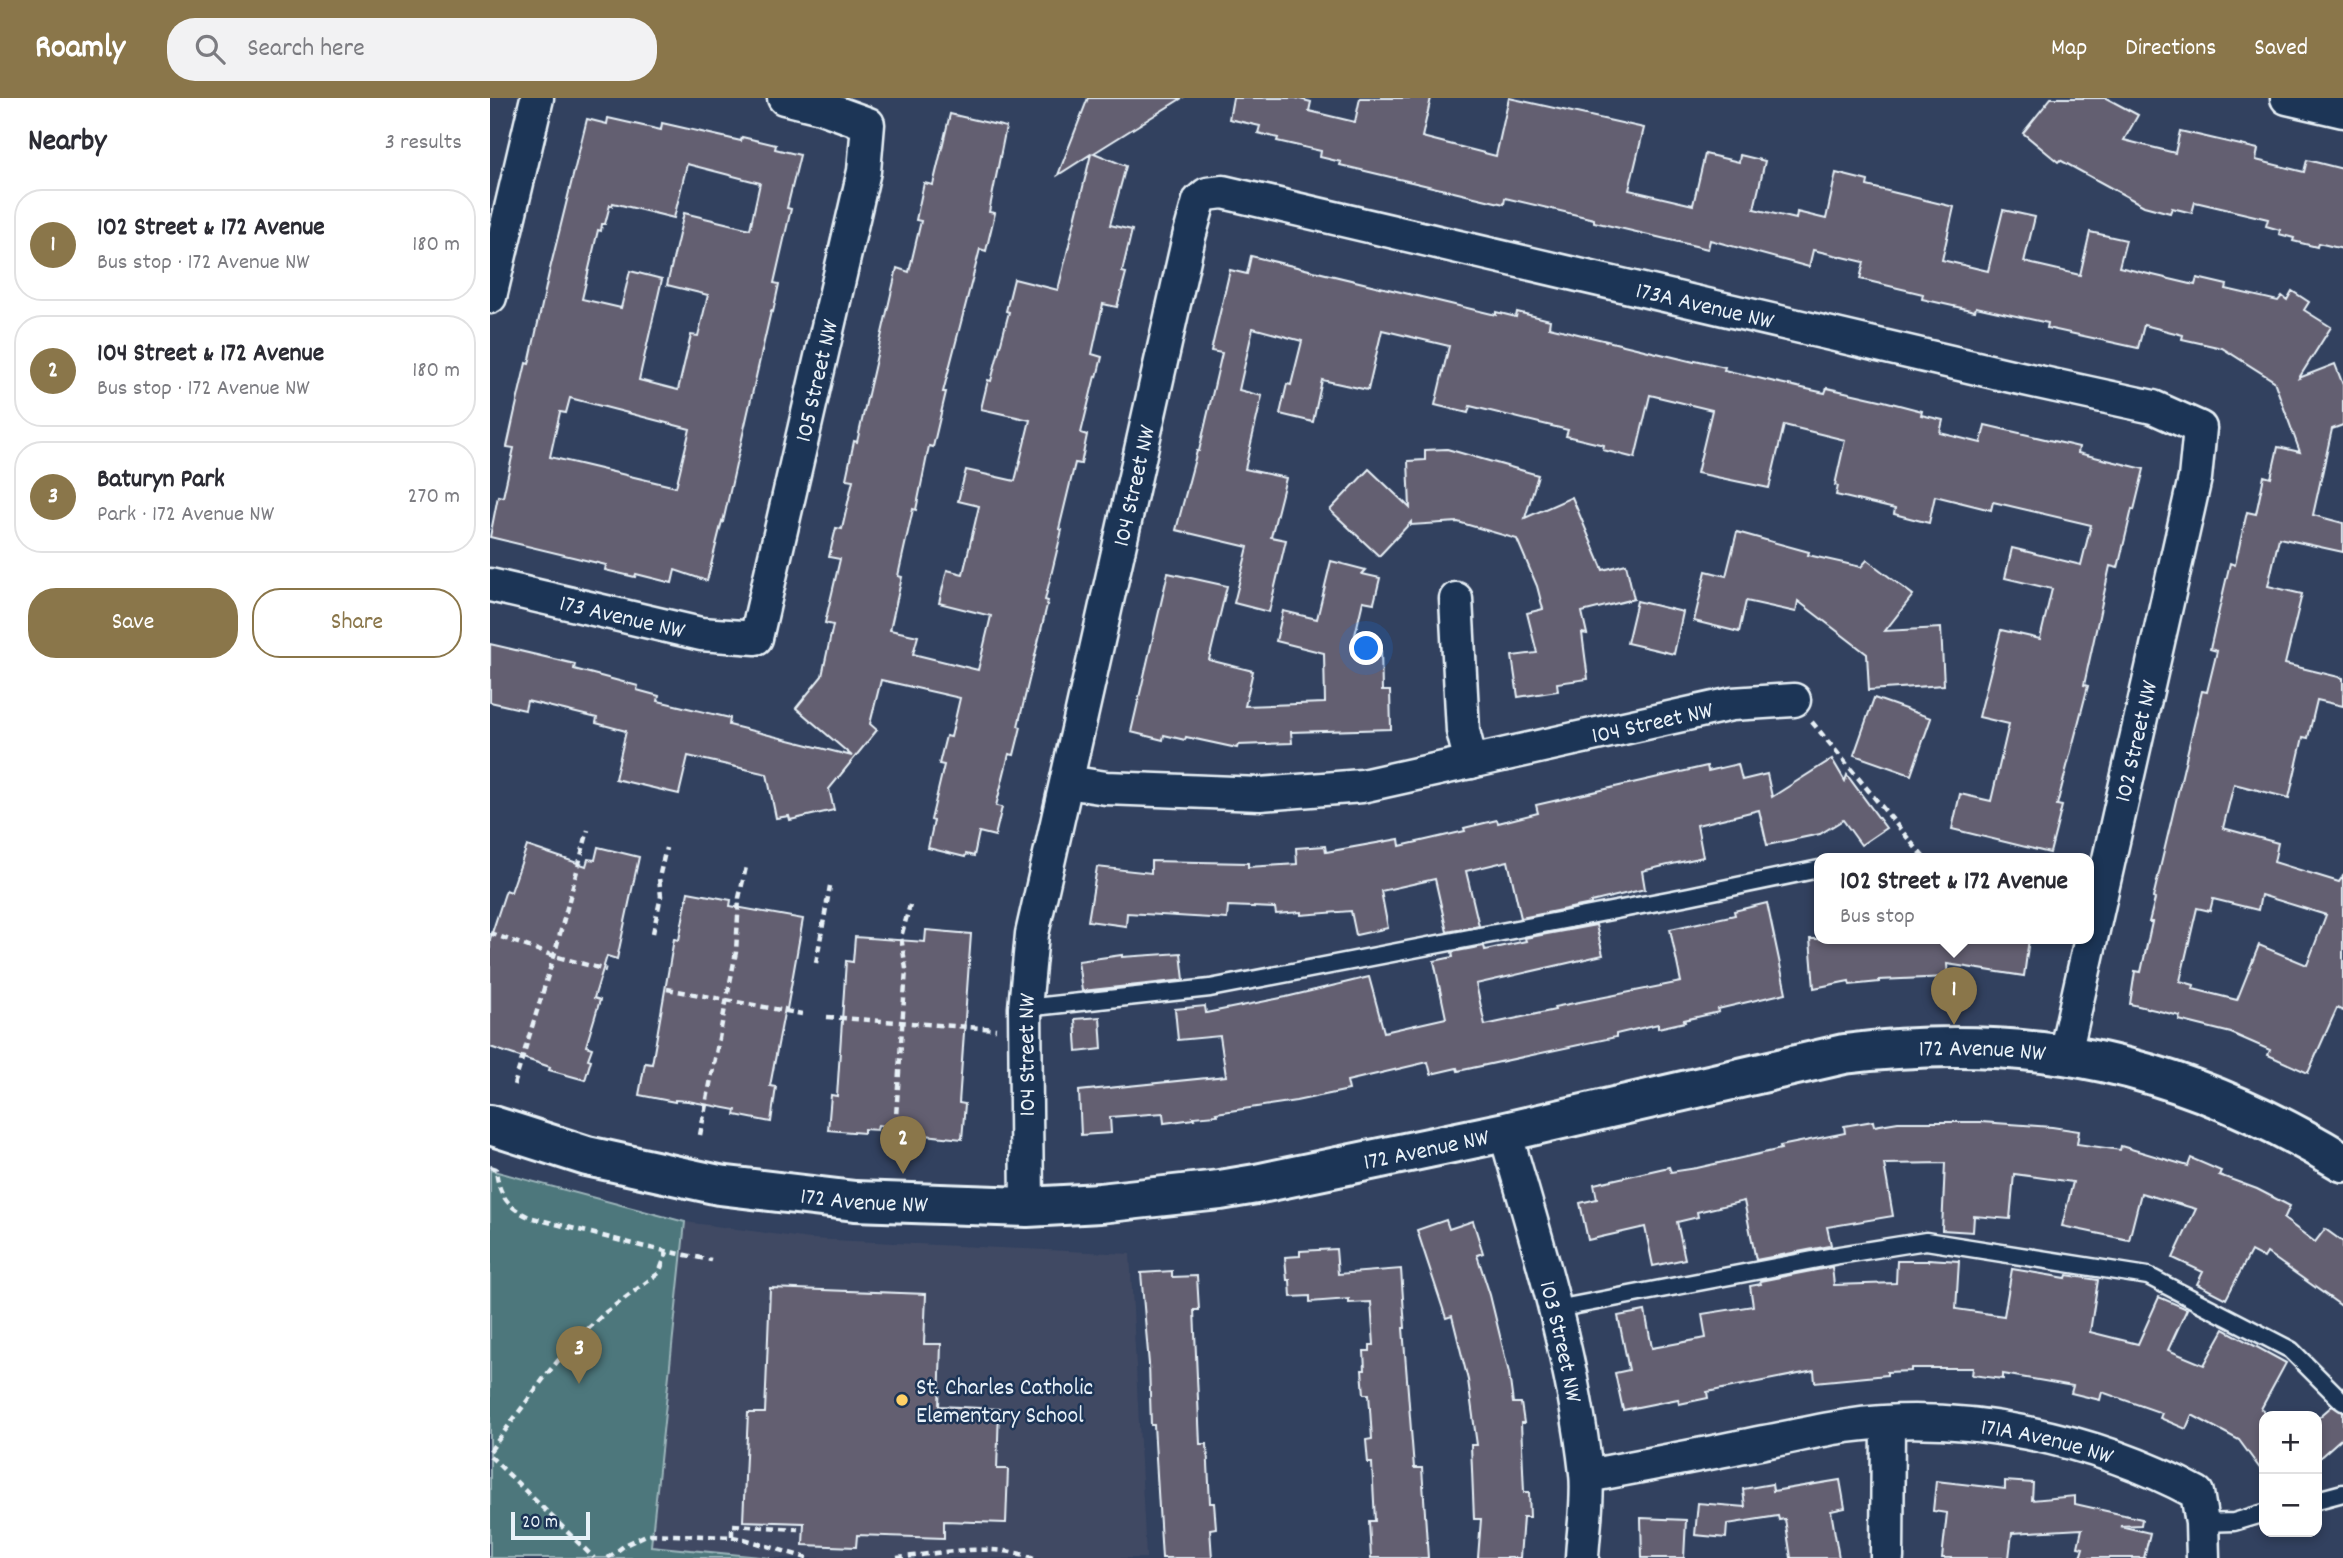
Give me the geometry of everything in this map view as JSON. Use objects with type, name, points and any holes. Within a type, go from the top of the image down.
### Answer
[{"type":"street","points":[[490,296],[537,98]]},
{"type":"street","name":"105 Street NW","points":[[756,638],[864,171],[868,124],[821,107],[784,98]]},
{"type":"street","points":[[2287,98],[2343,111]]},
{"type":"street","name":"173A Avenue NW","points":[[1207,194],[1223,192],[2153,407],[2200,428]]},
{"type":"street","name":"104 Street NW","points":[[1027,1207],[1025,1008],[1032,934],[1189,237],[1199,201],[1207,194]]},
{"type":"street","name":"102 Street NW","points":[[2096,874],[2195,478],[2200,428]]},
{"type":"street","name":"173 Avenue NW","points":[[490,585],[701,634],[756,638]]},
{"type":"street","points":[[1456,599],[1463,731],[1471,762]]},
{"type":"street","name":"104 Street NW","points":[[1067,782],[1106,788],[1260,794],[1362,786],[1732,704],[1794,700]]},
{"type":"street","name":"102 Street NW","points":[[2065,1054],[2084,944]]},
{"type":"street","name":"172 Avenue NW","points":[[490,1125],[587,1156],[719,1185],[855,1201],[1027,1207],[1100,1203],[1220,1190],[1505,1132],[1799,1063],[1844,1054],[1936,1046],[2011,1048],[2065,1054],[2110,1063],[2198,1089],[2249,1110],[2298,1134],[2343,1162]]},
{"type":"street","name":"103 Street NW","points":[[1505,1132],[1556,1309],[1587,1476],[1582,1558]]},
{"type":"street","points":[[1886,1558],[1888,1423]]},
{"type":"street","name":"171A Avenue NW","points":[[1587,1476],[1848,1426],[1888,1423],[1965,1425],[2044,1437],[2162,1474],[2199,1508]]},
{"type":"street","points":[[2199,1508],[2203,1558]]},
{"type":"lane","points":[[1025,1008],[1210,988],[1814,870]]},
{"type":"lane","points":[[1556,1309],[1926,1241],[2148,1276],[2291,1350],[2343,1402]]},
{"type":"lane","points":[[2322,1499],[2343,1493]]},
{"type":"lane","points":[[2199,1508],[2234,1522],[2259,1514]]},
{"type":"path","points":[[1794,700],[1920,853]]},
{"type":"path","points":[[514,1085],[554,956],[588,830]]},
{"type":"path","points":[[653,933],[661,897],[659,878],[666,848]]},
{"type":"path","points":[[700,1135],[736,952],[739,898],[746,867]]},
{"type":"path","points":[[816,964],[830,886]]},
{"type":"path","points":[[893,1161],[906,969],[901,937],[910,905]]},
{"type":"path","points":[[490,933],[554,956],[606,970]]},
{"type":"path","points":[[667,989],[803,1014]]},
{"type":"path","points":[[827,1017],[996,1029]]},
{"type":"path","points":[[490,1167],[496,1169],[502,1196],[519,1212],[529,1217],[667,1252],[711,1260]]},
{"type":"path","points":[[490,1451],[573,1343],[606,1312],[659,1273],[667,1252]]},
{"type":"path","points":[[490,1456],[594,1558]]},
{"type":"path","points":[[732,1537],[732,1525],[798,1529]]},
{"type":"path","points":[[608,1558],[625,1545],[648,1534],[744,1538],[807,1558]]},
{"type":"path","points":[[897,1558],[971,1550],[999,1550],[1034,1558]]},
{"type":"shaded area","name":"St. Charles Catholic Elementary School","points":[[685,1222],[810,1239],[1130,1254],[1146,1558],[770,1558],[651,1546]]},
{"type":"green space","points":[[490,1170],[685,1222],[651,1546],[770,1558],[490,1558]]},
{"type":"building","points":[[1088,98],[1182,98],[1094,153],[1126,166],[1110,225],[1132,230],[1122,272],[1126,273],[1117,307],[1103,304],[1092,354],[1102,357],[1081,433],[1087,435],[1081,464],[1075,463],[1059,529],[1062,530],[1045,600],[1048,601],[1018,726],[1021,727],[1014,755],[1009,754],[996,806],[1002,807],[995,836],[979,832],[974,856],[966,854],[965,857],[928,848],[934,821],[931,820],[944,765],[939,764],[946,736],[951,737],[960,698],[881,680],[870,724],[877,730],[829,789],[834,810],[790,820],[789,816],[776,818],[767,774],[688,756],[679,794],[615,779],[626,731],[596,723],[597,718],[527,701],[525,710],[490,702],[490,644],[575,664],[574,669],[638,686],[637,690],[659,696],[658,701],[730,718],[729,725],[852,756],[796,708],[822,676],[833,625],[825,623],[840,559],[829,557],[836,528],[842,529],[853,480],[846,479],[854,441],[857,442],[897,268],[909,272],[921,221],[916,220],[924,183],[933,185],[950,114],[1006,127],[989,212],[995,213],[986,251],[980,249],[943,392],[946,392],[933,447],[929,446],[916,510],[913,509],[898,576],[902,577],[890,630],[918,636],[913,654],[978,670],[991,616],[939,603],[947,570],[963,574],[979,506],[958,501],[966,470],[1015,481],[1030,420],[981,409],[1009,312],[1006,311],[1014,279],[1058,290],[1091,154],[1058,175]]},
{"type":"building","points":[[1233,98],[1296,98],[1311,102],[1309,111],[1355,122],[1360,98],[1431,98],[1422,137],[1496,156],[1509,98],[1644,128],[1629,190],[1693,205],[1705,154],[1739,162],[1740,155],[1765,161],[1754,209],[1796,219],[1797,212],[1826,219],[1836,173],[1868,181],[1867,186],[1954,207],[1942,260],[1988,271],[2003,210],[2035,217],[2024,262],[2080,275],[2090,232],[2126,240],[2119,267],[2195,285],[2197,278],[2227,285],[2226,289],[2278,301],[2282,296],[2287,300],[2292,291],[2309,302],[2304,310],[2331,327],[2299,378],[2335,364],[2343,385],[2343,425],[2332,429],[2313,515],[2343,523],[2343,552],[2279,538],[2268,586],[2302,594],[2285,664],[2343,678],[2343,706],[2317,700],[2308,738],[2303,737],[2289,798],[2234,784],[2223,828],[2278,843],[2274,862],[2339,882],[2343,876],[2343,1011],[2337,1008],[2308,1073],[2268,1055],[2270,1050],[2231,1033],[2179,1020],[2180,1016],[2130,1004],[2135,971],[2141,972],[2152,922],[2149,922],[2155,899],[2153,898],[2202,691],[2207,692],[2217,651],[2210,649],[2230,563],[2235,565],[2247,512],[2256,514],[2264,476],[2271,478],[2278,447],[2300,452],[2274,381],[2222,348],[2182,339],[2183,335],[2144,325],[2138,348],[2047,328],[2048,323],[1976,307],[1975,311],[1922,299],[1923,294],[1860,279],[1864,262],[1813,250],[1809,267],[1710,240],[1708,249],[1505,198],[1504,204],[1340,165],[1341,162],[1320,157],[1321,151],[1277,141],[1278,138],[1258,133],[1260,126],[1229,119]],"holes":[[[2261,895],[2326,915],[2307,965],[2259,945],[2237,1000],[2193,989],[2194,985],[2180,981],[2197,908],[2210,911],[2213,899],[2258,910]]]},
{"type":"building","points":[[2051,98],[2106,98],[2138,115],[2124,140],[2175,153],[2180,131],[2258,149],[2256,160],[2304,172],[2307,160],[2343,169],[2343,249],[2318,243],[2317,247],[2293,241],[2294,238],[2279,234],[2280,230],[2266,226],[2268,219],[2195,202],[2192,213],[2172,208],[2170,213],[2144,206],[2060,160],[2058,162],[2023,133]]},
{"type":"building","points":[[608,118],[661,130],[662,123],[741,141],[742,137],[776,145],[775,149],[800,155],[787,208],[791,209],[774,283],[779,284],[773,312],[771,311],[707,581],[675,570],[672,583],[636,574],[635,577],[605,570],[606,565],[490,537],[498,496],[503,497],[514,448],[507,447],[526,363],[529,364],[587,119],[607,124]],"holes":[[[687,164],[760,183],[750,229],[684,213],[667,285],[708,295],[698,336],[691,335],[678,390],[639,380],[662,279],[630,271],[621,308],[582,299],[598,230],[601,231],[602,224],[605,224],[610,205],[613,203],[674,218]],[[570,398],[690,429],[676,487],[550,457],[560,412],[566,413]]]},
{"type":"building","points":[[1251,256],[1496,315],[1496,312],[1516,317],[1517,312],[1550,320],[1549,327],[1725,367],[1724,370],[1775,382],[1825,393],[1827,388],[1880,400],[1922,411],[1921,415],[1943,420],[1940,433],[1981,443],[1985,425],[2079,447],[2078,453],[2144,469],[2118,568],[2110,566],[2084,685],[2088,686],[2057,805],[2062,806],[2050,853],[1952,829],[1960,794],[1991,801],[2009,724],[1979,717],[2001,630],[2040,639],[2052,589],[2005,578],[2012,548],[2081,565],[2091,525],[1993,502],[1991,510],[1935,496],[1929,523],[1894,514],[1895,509],[1836,495],[1838,486],[1835,485],[1845,440],[1784,425],[1769,488],[1697,473],[1712,410],[1650,395],[1635,458],[1603,450],[1604,445],[1566,436],[1568,430],[1470,406],[1468,413],[1435,405],[1449,346],[1382,330],[1368,390],[1322,380],[1313,422],[1280,414],[1287,384],[1291,385],[1302,341],[1253,328],[1239,390],[1262,396],[1245,469],[1286,478],[1271,537],[1286,540],[1269,612],[1234,603],[1248,547],[1176,530],[1199,451],[1222,353],[1211,351],[1230,270],[1247,274]]},
{"type":"building","points":[[1447,449],[1538,475],[1525,518],[1572,497],[1603,570],[1626,564],[1634,599],[1582,612],[1587,634],[1582,633],[1588,679],[1557,683],[1558,691],[1518,697],[1512,656],[1537,653],[1527,613],[1543,609],[1537,586],[1517,539],[1458,522],[1411,525],[1411,522],[1379,556],[1330,510],[1369,469],[1410,508],[1408,461],[1425,460],[1425,450]]},
{"type":"building","points":[[1737,532],[1809,552],[1808,555],[1861,567],[1867,560],[1913,595],[1885,631],[1941,628],[1944,685],[1869,690],[1867,654],[1798,601],[1796,612],[1746,601],[1739,632],[1694,621],[1706,571],[1726,576]]},
{"type":"building","points":[[1331,561],[1366,570],[1362,574],[1380,578],[1374,603],[1363,601],[1352,648],[1381,647],[1382,691],[1390,691],[1391,729],[1291,732],[1292,743],[1238,745],[1237,748],[1186,737],[1185,740],[1164,735],[1163,740],[1131,732],[1168,573],[1227,586],[1209,660],[1253,671],[1245,706],[1325,703],[1324,653],[1276,641],[1283,611],[1317,619]]},
{"type":"building","points":[[1637,601],[1683,612],[1674,654],[1627,643]]},
{"type":"building","points":[[1874,698],[1931,718],[1911,775],[1854,755]]},
{"type":"building","points":[[1832,759],[1845,781],[1847,775],[1886,828],[1861,845],[1843,820],[1820,834],[1767,845],[1759,810],[1697,825],[1703,857],[1642,871],[1645,889],[1591,904],[1521,918],[1508,861],[1466,871],[1479,926],[1447,932],[1435,879],[1381,891],[1388,928],[1356,935],[1351,911],[1276,914],[1275,908],[1228,906],[1227,919],[1127,913],[1126,926],[1088,921],[1097,867],[1151,873],[1151,861],[1248,863],[1248,867],[1297,864],[1296,848],[1325,846],[1326,852],[1399,839],[1400,846],[1465,831],[1464,828],[1497,820],[1498,823],[1538,813],[1536,805],[1707,766],[1708,771],[1738,764],[1742,780],[1767,774],[1772,797]]},
{"type":"building","points":[[527,846],[586,866],[588,859],[595,860],[598,847],[639,857],[617,959],[607,956],[594,998],[600,1000],[586,1046],[592,1048],[585,1080],[549,1070],[550,1067],[490,1047],[490,939],[506,890],[511,892]]},
{"type":"building","points":[[688,892],[731,900],[730,906],[803,919],[770,1086],[776,1087],[771,1122],[735,1115],[736,1110],[639,1095],[645,1063],[652,1064],[674,939],[679,940]]},
{"type":"building","points":[[1767,903],[1786,993],[1718,1009],[1719,1012],[1684,1020],[1685,1022],[1658,1028],[1658,1024],[1616,1034],[1616,1037],[1458,1071],[1457,1068],[1431,1074],[1428,1062],[1347,1081],[1349,1090],[1296,1101],[1164,1123],[1163,1113],[1110,1117],[1111,1133],[1081,1135],[1079,1091],[1226,1076],[1220,1036],[1178,1040],[1175,1009],[1205,1006],[1206,1013],[1369,977],[1384,1032],[1446,1018],[1434,961],[1453,957],[1452,952],[1484,946],[1485,950],[1526,941],[1525,938],[1596,925],[1603,955],[1476,984],[1485,1025],[1555,1010],[1554,1007],[1681,982],[1670,929],[1735,915],[1734,911]]},
{"type":"building","points":[[926,930],[971,934],[959,1103],[965,1104],[962,1139],[925,1135],[925,1131],[878,1125],[877,1130],[864,1129],[864,1133],[828,1130],[831,1095],[837,1096],[846,961],[853,962],[855,937],[925,942]]},
{"type":"building","points":[[1810,939],[1814,939],[1814,944],[2028,944],[2024,976],[1947,964],[1948,977],[1879,980],[1850,985],[1849,981],[1814,988]]},
{"type":"building","points":[[1181,953],[1184,980],[1082,991],[1078,961],[1122,955]]},
{"type":"building","points":[[1100,1017],[1102,1049],[1077,1052],[1075,1019]]},
{"type":"building","points":[[1873,1121],[1874,1126],[1898,1122],[1981,1122],[2052,1127],[2079,1131],[2077,1144],[2120,1150],[2121,1146],[2188,1166],[2191,1158],[2221,1171],[2219,1175],[2257,1189],[2290,1206],[2284,1219],[2315,1242],[2325,1229],[2343,1242],[2343,1307],[2267,1253],[2264,1258],[2251,1251],[2226,1299],[2197,1284],[2203,1272],[2173,1258],[2196,1209],[2141,1193],[2129,1240],[2062,1226],[2073,1182],[2014,1174],[2010,1219],[1974,1216],[1973,1232],[1942,1230],[1945,1163],[1884,1164],[1893,1216],[1827,1227],[1829,1246],[1756,1260],[1744,1201],[1697,1212],[1698,1217],[1677,1222],[1685,1259],[1653,1266],[1645,1227],[1588,1240],[1580,1203],[1597,1199],[1594,1184],[1669,1167],[1671,1172],[1697,1168],[1781,1149],[1780,1146],[1845,1133],[1844,1126]]},
{"type":"building","points":[[1446,1220],[1449,1229],[1473,1221],[1483,1253],[1477,1255],[1509,1373],[1513,1403],[1521,1403],[1524,1423],[1521,1423],[1524,1492],[1529,1492],[1530,1517],[1523,1517],[1520,1558],[1478,1558],[1481,1519],[1474,1519],[1471,1445],[1477,1445],[1468,1380],[1452,1316],[1446,1318],[1417,1230]]},
{"type":"building","points":[[1336,1249],[1338,1274],[1401,1269],[1414,1468],[1422,1468],[1428,1558],[1371,1558],[1369,1521],[1375,1521],[1372,1463],[1368,1463],[1366,1440],[1372,1439],[1369,1394],[1364,1394],[1362,1370],[1365,1370],[1364,1351],[1370,1351],[1370,1345],[1374,1345],[1371,1302],[1349,1303],[1349,1299],[1310,1302],[1310,1296],[1291,1297],[1285,1257],[1300,1256],[1300,1251]]},
{"type":"building","points":[[1897,1261],[1959,1261],[1956,1309],[2004,1316],[2012,1269],[2098,1280],[2090,1332],[2138,1344],[2159,1297],[2187,1309],[2168,1350],[2204,1365],[2224,1329],[2286,1363],[2261,1409],[2264,1411],[2259,1411],[2259,1467],[2239,1440],[2192,1415],[2186,1429],[2160,1418],[2162,1413],[2102,1392],[2100,1400],[2071,1393],[2073,1386],[2003,1374],[2003,1379],[1972,1375],[1973,1368],[1911,1368],[1911,1371],[1887,1372],[1887,1375],[1815,1382],[1814,1371],[1707,1392],[1708,1398],[1679,1404],[1678,1399],[1623,1410],[1615,1373],[1629,1370],[1618,1316],[1645,1311],[1652,1348],[1706,1338],[1702,1314],[1753,1306],[1750,1286],[1761,1284],[1760,1281],[1832,1267],[1834,1285],[1896,1283]]},
{"type":"building","points":[[1172,1271],[1172,1277],[1197,1276],[1199,1310],[1194,1310],[1200,1444],[1207,1444],[1210,1503],[1214,1503],[1216,1528],[1210,1529],[1212,1558],[1162,1558],[1141,1273]]},
{"type":"building","points":[[770,1288],[926,1294],[924,1344],[941,1344],[939,1406],[999,1409],[997,1469],[1008,1469],[1006,1523],[944,1521],[944,1538],[857,1535],[856,1547],[803,1545],[804,1523],[743,1521],[748,1413],[765,1413]]},
{"type":"building","points":[[2332,1406],[2343,1412],[2343,1437],[2322,1456],[2322,1415]]},
{"type":"building","points":[[1840,1480],[1845,1508],[1831,1511],[1839,1558],[1791,1558],[1785,1519],[1779,1520],[1778,1516],[1727,1524],[1726,1538],[1695,1535],[1698,1503],[1745,1507],[1743,1489],[1772,1484],[1773,1491]]},
{"type":"building","points":[[1936,1481],[2005,1489],[2005,1481],[2033,1483],[2032,1500],[2075,1496],[2075,1504],[2142,1519],[2141,1525],[2120,1526],[2150,1533],[2144,1558],[2080,1558],[2083,1548],[2078,1547],[2082,1529],[2012,1533],[2009,1558],[1942,1558],[1947,1513],[1933,1511]]},
{"type":"building","points":[[1641,1518],[1686,1520],[1684,1558],[1642,1558]]},
{"type":"place","name":"102 Street & 172 Avenue","points":[[1954,1025]]},
{"type":"place","name":"104 Street & 172 Avenue","points":[[903,1174]]},
{"type":"place","name":"Baturyn Park","points":[[579,1384]]},
{"type":"place","name":"St. Charles Catholic Elementary School","points":[[902,1400]]}]
